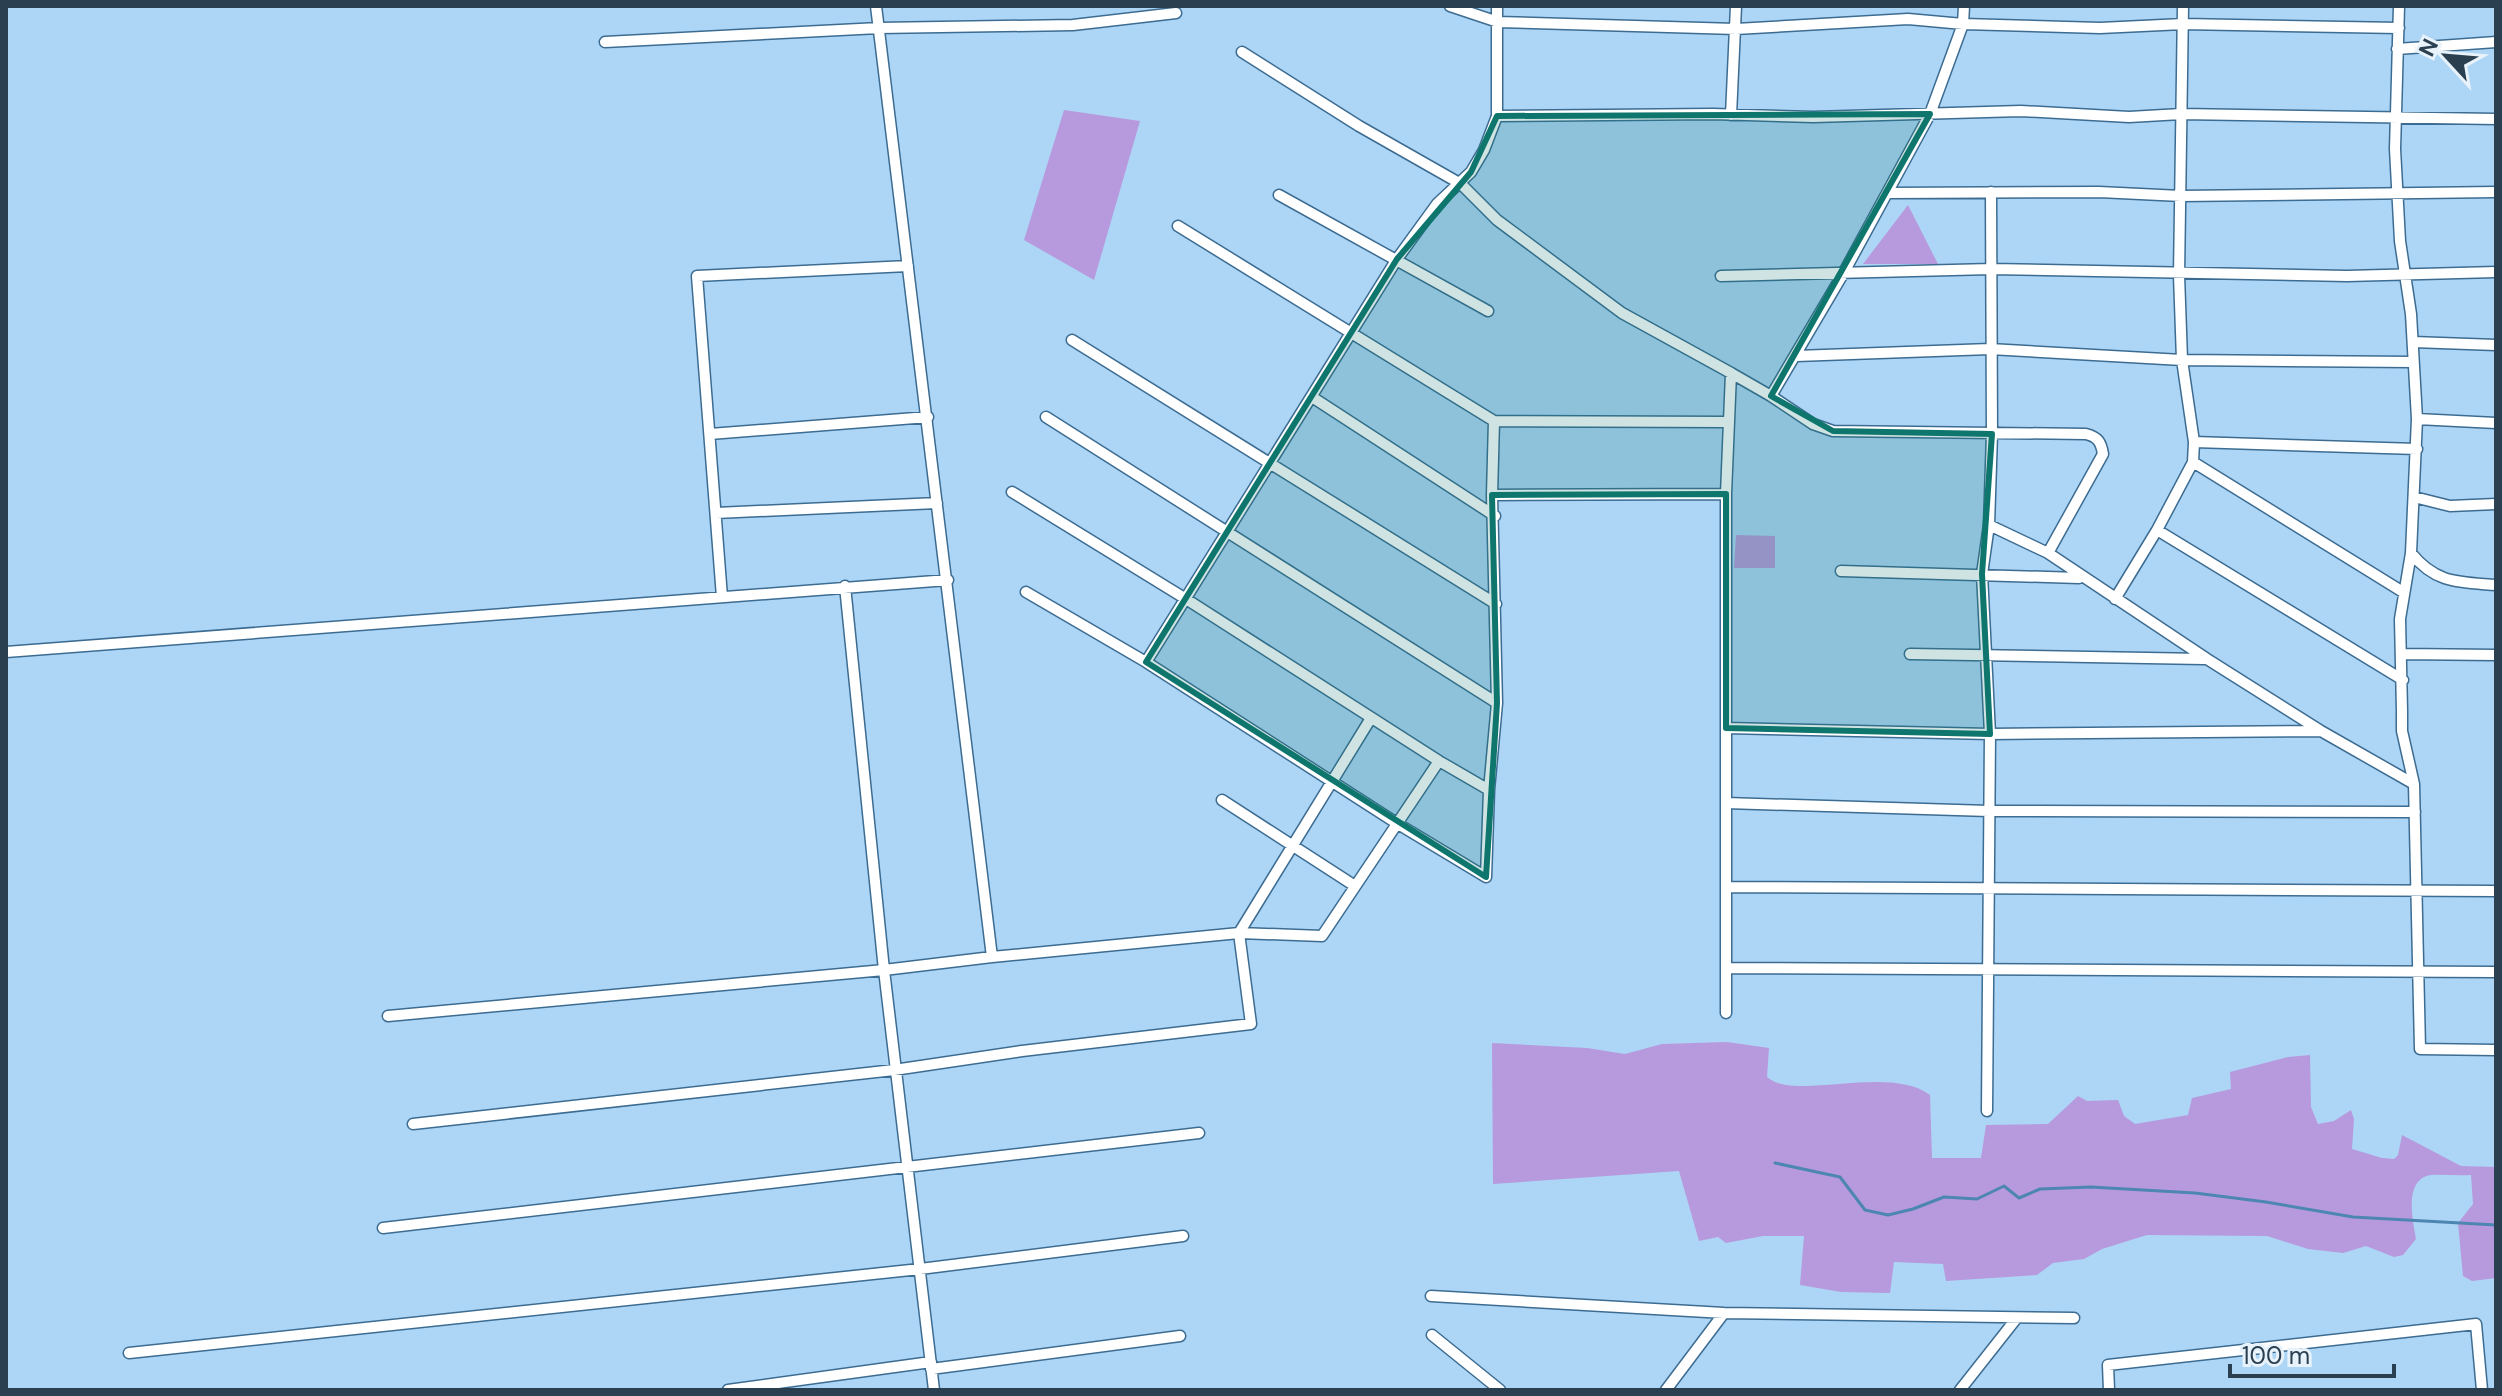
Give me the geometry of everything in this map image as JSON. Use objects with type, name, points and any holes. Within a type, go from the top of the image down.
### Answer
[{"type":"street","points":[[876,6],[992,957]]},
{"type":"street","points":[[1450,6],[1498,22],[1736,29],[1908,19],[1963,24],[2100,28],[2183,24],[2399,28]]},
{"type":"street","points":[[1146,662],[1397,259],[1437,204],[1461,184],[1484,150],[1497,116],[1497,6]]},
{"type":"street","points":[[1731,115],[1736,6]]},
{"type":"street","points":[[1771,396],[1843,274],[1930,114],[1963,24],[1964,6]]},
{"type":"street","points":[[2115,599],[2193,462],[2194,442],[2182,360],[2179,275],[2183,6]]},
{"type":"street","points":[[2399,6],[2396,117],[2398,192],[2413,342],[2417,419],[2411,553],[2400,619],[2402,731],[2414,784],[2420,1049],[2496,1050]]},
{"type":"street","points":[[605,42],[879,28],[1073,25],[1176,13]]},
{"type":"street","points":[[2397,49],[2496,42]]},
{"type":"street","points":[[1242,52],[1359,126],[1461,184],[1497,220],[1622,313],[1771,396],[1813,424],[1833,431],[2095,436],[2101,443],[2103,454],[2048,553]]},
{"type":"street","points":[[1497,116],[1813,117],[2021,111],[2129,117],[2181,114],[2496,119]]},
{"type":"street","points":[[1987,1111],[1990,734],[1982,574],[1989,525],[1992,434],[1991,192]]},
{"type":"street","points":[[1887,193],[2181,196],[2496,192]]},
{"type":"street","points":[[1279,195],[1488,311]]},
{"type":"street","points":[[1178,226],[1494,421],[1727,422]]},
{"type":"street","points":[[722,597],[697,276],[908,266]]},
{"type":"street","points":[[1721,276],[1991,269],[2179,275],[2496,272]]},
{"type":"street","points":[[1072,340],[1496,604]]},
{"type":"street","points":[[2413,342],[2496,345]]},
{"type":"street","points":[[1796,356],[1990,349],[2182,360],[2413,362]]},
{"type":"street","points":[[1726,1013],[1726,494],[1731,373]]},
{"type":"street","points":[[1312,397],[1495,516]]},
{"type":"street","points":[[710,434],[928,417]]},
{"type":"street","points":[[1046,417],[1497,703]]},
{"type":"street","points":[[2417,419],[2496,423]]},
{"type":"street","points":[[1026,592],[1146,662],[1486,877],[1489,790],[1497,703],[1495,516],[1492,495],[1494,421]]},
{"type":"street","points":[[2194,442],[2417,449]]},
{"type":"street","points":[[2193,462],[2403,592]]},
{"type":"street","points":[[1012,492],[1489,790]]},
{"type":"street","points":[[1492,495],[1726,494]]},
{"type":"street","points":[[2414,497],[2450,506],[2496,504]]},
{"type":"street","points":[[716,513],[937,503]]},
{"type":"street","points":[[1989,525],[2048,553],[2081,578],[2321,731],[2414,784]]},
{"type":"street","points":[[2157,530],[2403,680]]},
{"type":"street","points":[[2411,553],[2422,567],[2433,574],[2452,581],[2496,585]]},
{"type":"street","points":[[1841,571],[2081,578]]},
{"type":"street","points":[[6,652],[948,580]]},
{"type":"street","points":[[845,586],[894,1070],[934,1390]]},
{"type":"street","points":[[1910,654],[2207,659]]},
{"type":"street","points":[[2402,654],[2496,655]]},
{"type":"street","points":[[413,1124],[894,1070],[1022,1051],[1251,1024],[1239,933],[1371,718]]},
{"type":"street","points":[[1726,728],[1990,734],[2321,731]]},
{"type":"street","points":[[388,1016],[1239,933],[1322,936],[1439,761]]},
{"type":"street","points":[[1222,800],[1355,886]]},
{"type":"street","points":[[1726,803],[1989,811],[2415,812]]},
{"type":"street","points":[[1726,887],[2496,891]]},
{"type":"street","points":[[1726,968],[2496,972]]},
{"type":"street","points":[[383,1228],[1199,1133]]},
{"type":"street","points":[[129,1353],[920,1269],[1183,1236]]},
{"type":"street","points":[[1431,1296],[1724,1313],[2074,1318]]},
{"type":"street","points":[[1666,1390],[1724,1313]]},
{"type":"street","points":[[1960,1390],[2016,1319]]},
{"type":"street","points":[[2109,1390],[2108,1365],[2476,1324],[2482,1390]]},
{"type":"street","points":[[1432,1335],[1500,1390]]},
{"type":"street","points":[[728,1390],[1180,1336]]},
{"type":"highlighted area","points":[[1930,114],[1771,396],[1833,431],[1992,434],[1982,574],[1990,734],[1726,728],[1726,494],[1492,495],[1497,703],[1486,877],[1146,662],[1397,259],[1471,172],[1497,116]]},
{"type":"shaded area","points":[[1064,110],[1140,121],[1094,280],[1024,240]]},
{"type":"shaded area","points":[[1908,205],[1938,264],[1863,264]]},
{"type":"shaded area","points":[[1736,535],[1775,536],[1775,568],[1734,568]]},
{"type":"shaded area","points":[[1727,1042],[1769,1048],[1767,1077],[1780,1084],[1891,1083],[1912,1086],[1930,1095],[1932,1158],[1981,1158],[1986,1125],[2048,1124],[2078,1096],[2087,1101],[2118,1100],[2124,1116],[2135,1124],[2188,1115],[2192,1098],[2231,1089],[2230,1072],[2288,1057],[2310,1055],[2311,1107],[2318,1124],[2334,1121],[2351,1110],[2354,1119],[2352,1149],[2394,1159],[2398,1155],[2402,1135],[2461,1166],[2496,1167],[2496,1278],[2472,1281],[2463,1276],[2458,1223],[2473,1204],[2471,1175],[2431,1175],[2416,1184],[2412,1202],[2416,1239],[2403,1255],[2394,1257],[2366,1246],[2343,1253],[2308,1249],[2267,1236],[2147,1235],[2102,1249],[2084,1259],[2053,1263],[2037,1275],[1946,1281],[1943,1264],[1894,1262],[1890,1293],[1841,1292],[1800,1285],[1804,1236],[1763,1236],[1726,1243],[1718,1237],[1699,1241],[1679,1171],[1493,1184],[1492,1043],[1587,1048],[1625,1054],[1662,1044]]},
{"type":"waterway","points":[[1775,1163],[1840,1177],[1865,1210],[1888,1215],[1944,1197],[1977,1199],[2004,1186],[2019,1198],[2040,1189],[2091,1187],[2195,1193],[2353,1217],[2496,1225]]}]
